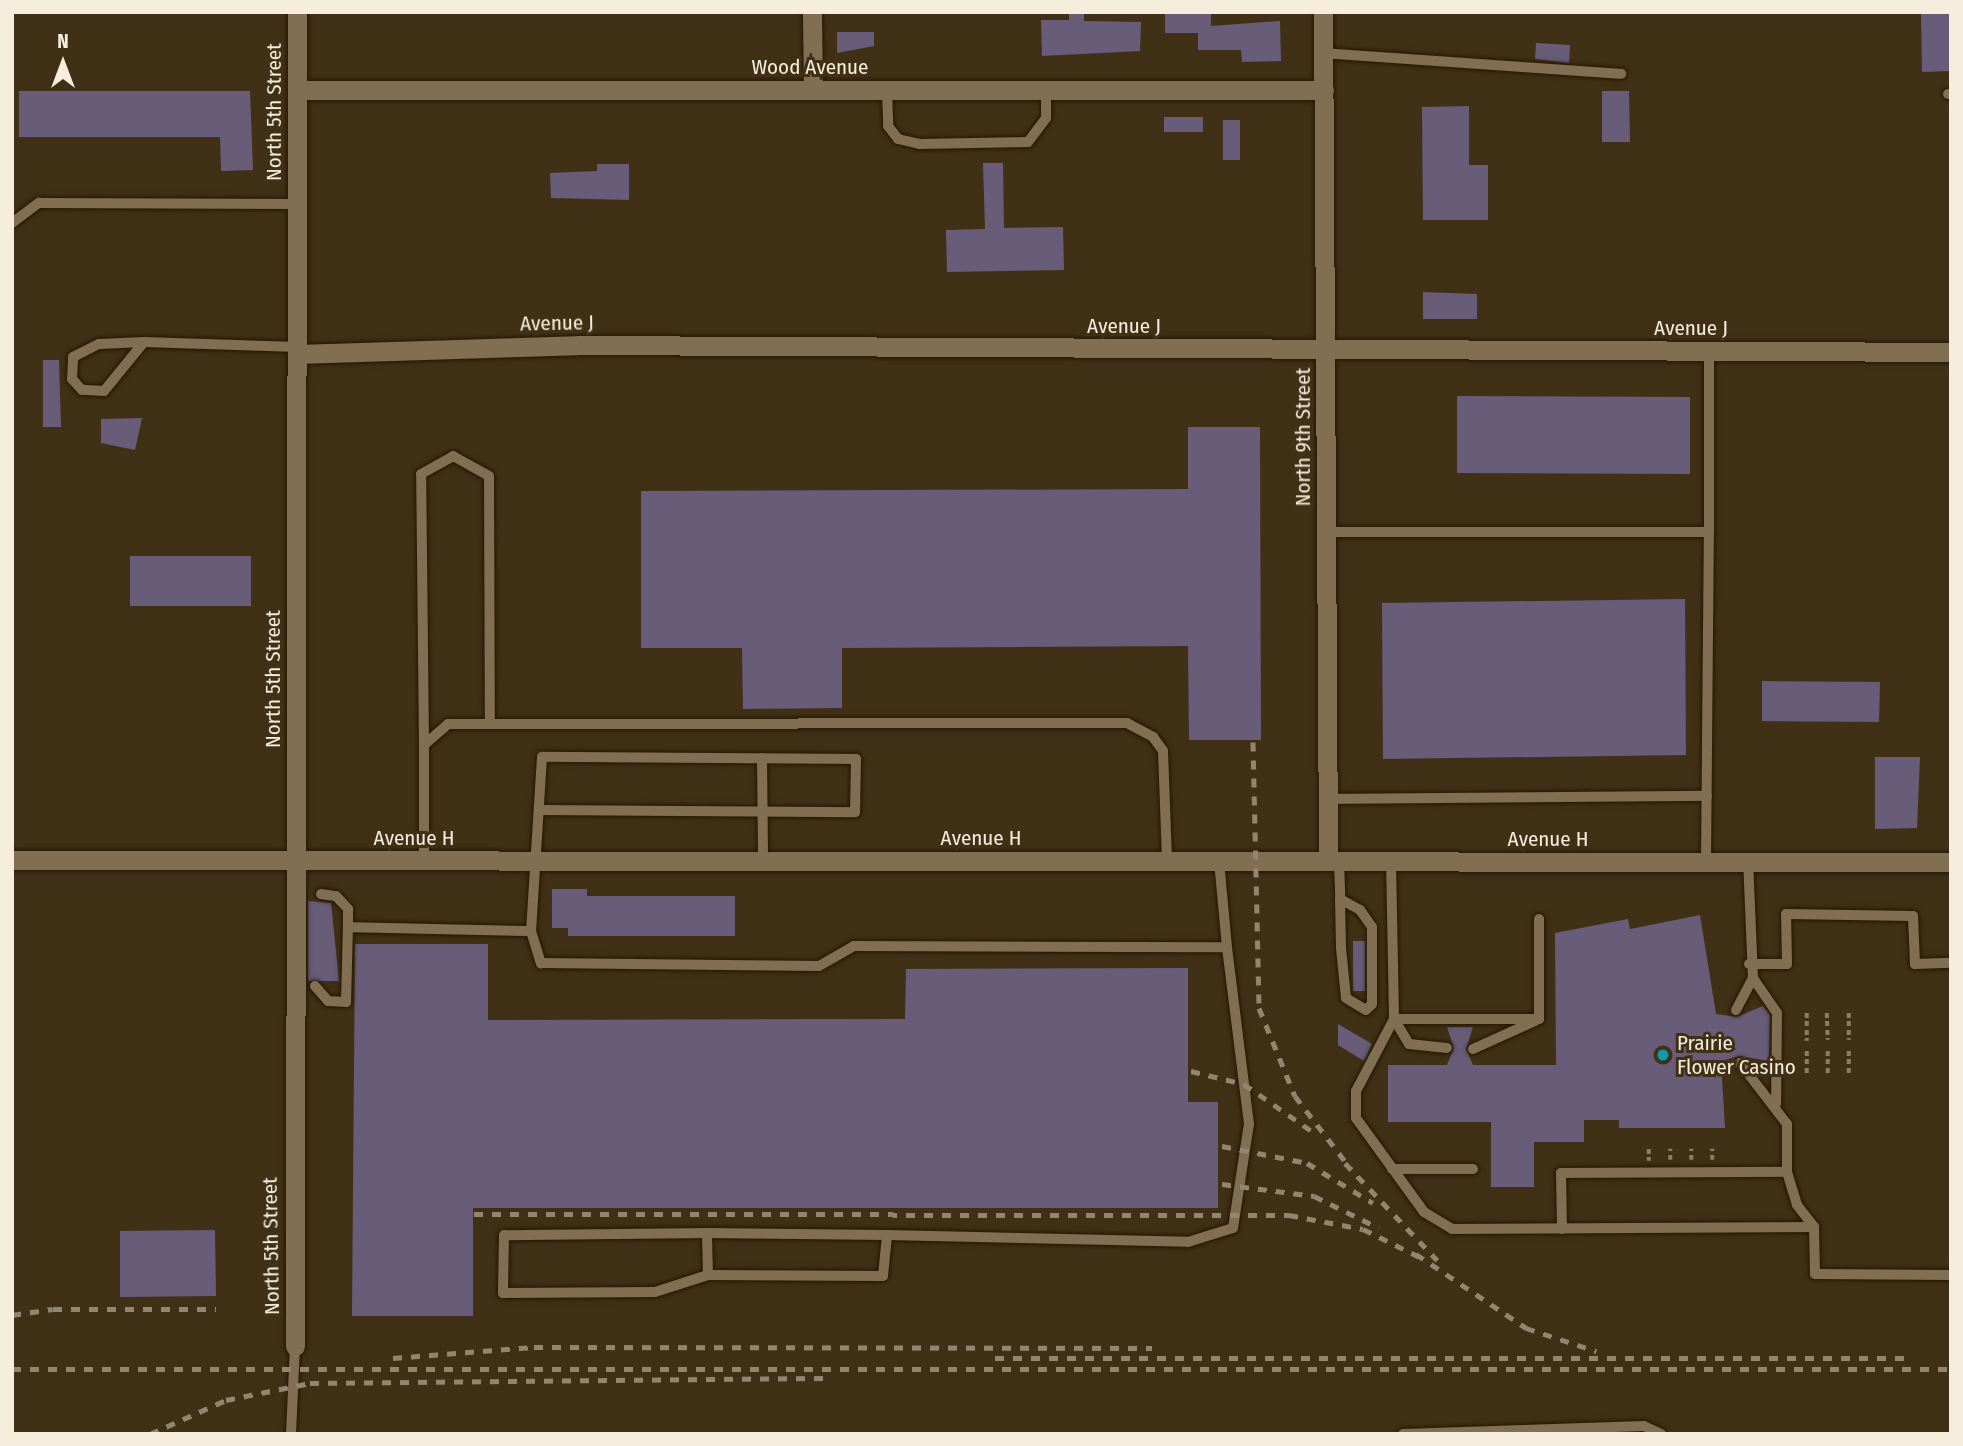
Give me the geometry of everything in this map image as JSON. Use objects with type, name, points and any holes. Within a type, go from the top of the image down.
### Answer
[{"type":"street","name":"North 5th Street","points":[[295,1346],[297,12]]},
{"type":"street","points":[[812,12],[813,90]]},
{"type":"street","name":"North 9th Street","points":[[1323,12],[1327,799],[1333,861]]},
{"type":"street","name":"Wood Avenue","points":[[297,90],[1324,90]]},
{"type":"street","name":"Avenue J","points":[[297,350],[578,345],[1951,352]]},
{"type":"street","name":"Avenue H","points":[[12,860],[1951,862]]},
{"type":"lane","points":[[1323,53],[1621,74]]},
{"type":"lane","points":[[887,90],[888,126],[898,139],[919,144],[1028,142],[1046,118],[1046,90]]},
{"type":"lane","points":[[12,223],[39,203],[297,204]]},
{"type":"lane","points":[[144,342],[104,391],[82,390],[72,379],[79,350],[144,342],[297,350]]},
{"type":"lane","points":[[1706,862],[1709,351]]},
{"type":"lane","points":[[424,861],[421,474],[453,456],[489,476],[490,724]]},
{"type":"lane","points":[[1326,533],[1709,532]]},
{"type":"lane","points":[[424,746],[448,724],[1127,723],[1153,737],[1163,751],[1167,861]]},
{"type":"lane","points":[[542,810],[855,812],[856,758],[542,757],[540,860],[531,931],[541,963],[819,967],[854,946],[1227,947]]},
{"type":"lane","points":[[762,758],[763,861]]},
{"type":"lane","points":[[1327,799],[1707,796]]},
{"type":"lane","points":[[887,1235],[883,1276],[708,1275],[655,1292],[503,1293],[504,1235],[707,1233],[887,1235],[1188,1242],[1233,1228],[1249,1124],[1219,861]]},
{"type":"lane","points":[[1333,861],[1340,899],[1346,998],[1366,1010],[1372,1004],[1372,927],[1360,910],[1340,899]]},
{"type":"lane","points":[[1391,861],[1394,1020],[1356,1091],[1356,1118],[1424,1212],[1452,1228],[1814,1227]]},
{"type":"lane","points":[[1748,862],[1749,964],[1753,978],[1777,1013],[1776,1104]]},
{"type":"lane","points":[[315,986],[328,1001],[346,1002],[348,909],[336,896],[321,894]]},
{"type":"lane","points":[[1749,964],[1787,964],[1786,914],[1913,916],[1915,964],[1951,963]]},
{"type":"lane","points":[[1539,919],[1539,1019]]},
{"type":"lane","points":[[348,927],[531,931]]},
{"type":"lane","points":[[1736,1010],[1753,978]]},
{"type":"lane","points":[[1394,1020],[1539,1019]]},
{"type":"lane","points":[[1473,1049],[1539,1019]]},
{"type":"lane","points":[[1394,1020],[1409,1044],[1447,1048]]},
{"type":"lane","points":[[1740,1063],[1751,1084],[1776,1104],[1787,1124],[1787,1172],[1797,1205],[1814,1227],[1815,1275],[1951,1275]]},
{"type":"lane","points":[[1392,1169],[1473,1169]]},
{"type":"lane","points":[[1562,1228],[1561,1173],[1787,1172]]},
{"type":"lane","points":[[707,1233],[708,1275]]},
{"type":"lane","points":[[291,1434],[295,1346]]},
{"type":"lane","points":[[1403,1434],[1644,1426],[1661,1434]]},
{"type":"path","points":[[1807,1013],[1807,1041]]},
{"type":"path","points":[[1827,1013],[1828,1041]]},
{"type":"path","points":[[1849,1013],[1849,1040]]},
{"type":"path","points":[[1807,1051],[1807,1074]]},
{"type":"path","points":[[1828,1051],[1828,1074]]},
{"type":"path","points":[[1849,1051],[1849,1074]]},
{"type":"path","points":[[1649,1149],[1649,1164]]},
{"type":"path","points":[[1670,1149],[1670,1164]]},
{"type":"path","points":[[1691,1149],[1691,1164]]},
{"type":"path","points":[[1712,1149],[1712,1164]]},
{"type":"building","points":[[1069,12],[1084,12],[1084,21],[1141,22],[1140,51],[1042,56],[1041,20],[1069,20]]},
{"type":"building","points":[[1165,12],[1211,12],[1211,26],[1280,21],[1281,61],[1242,62],[1241,50],[1198,50],[1198,33],[1165,33]]},
{"type":"building","points":[[1921,12],[1951,12],[1951,71],[1922,72]]},
{"type":"building","points":[[837,32],[874,32],[874,46],[837,53]]},
{"type":"building","points":[[1536,43],[1570,45],[1569,63],[1535,59]]},
{"type":"building","points":[[19,91],[250,91],[253,170],[221,171],[220,137],[19,137]]},
{"type":"building","points":[[1602,91],[1629,91],[1630,142],[1602,142]]},
{"type":"building","points":[[1469,106],[1469,165],[1488,165],[1488,220],[1423,220],[1422,107]]},
{"type":"building","points":[[1164,117],[1203,117],[1203,132],[1164,132]]},
{"type":"building","points":[[1223,120],[1240,120],[1240,160],[1223,160]]},
{"type":"building","points":[[983,163],[1003,163],[1004,228],[1063,227],[1064,270],[947,272],[946,230],[985,229]]},
{"type":"building","points":[[597,164],[629,164],[629,200],[551,198],[550,173],[597,171]]},
{"type":"building","points":[[1423,292],[1477,294],[1477,319],[1423,319]]},
{"type":"building","points":[[43,360],[59,360],[61,427],[43,427]]},
{"type":"building","points":[[1457,396],[1690,397],[1690,474],[1457,473]]},
{"type":"building","points":[[142,418],[135,450],[101,443],[101,419]]},
{"type":"building","points":[[1188,427],[1260,427],[1261,740],[1189,740],[1188,646],[842,648],[842,708],[743,709],[742,648],[641,648],[641,491],[1188,489]]},
{"type":"building","points":[[130,556],[251,556],[251,606],[130,606]]},
{"type":"building","points":[[1685,599],[1686,755],[1383,759],[1382,603]]},
{"type":"building","points":[[1762,681],[1880,682],[1879,722],[1762,721]]},
{"type":"building","points":[[1875,757],[1920,757],[1917,828],[1875,829]]},
{"type":"building","points":[[552,889],[587,889],[587,896],[735,896],[735,936],[568,936],[568,928],[552,928]]},
{"type":"building","points":[[308,901],[331,903],[339,981],[308,981]]},
{"type":"building","name":"Prairie Flower Casino","points":[[1700,915],[1716,1014],[1737,1017],[1763,1006],[1770,1015],[1769,1061],[1740,1056],[1721,1061],[1725,1128],[1619,1128],[1619,1120],[1584,1120],[1584,1142],[1534,1142],[1534,1187],[1491,1187],[1491,1122],[1388,1122],[1388,1065],[1447,1065],[1454,1048],[1447,1027],[1473,1027],[1466,1049],[1473,1065],[1556,1065],[1555,933],[1628,919],[1630,929]]},
{"type":"building","points":[[1353,941],[1365,941],[1365,991],[1353,991]]},
{"type":"building","points":[[355,944],[488,944],[488,1020],[905,1019],[906,969],[1188,968],[1188,1102],[1218,1102],[1218,1208],[473,1208],[473,1316],[352,1316]]},
{"type":"building","points":[[1338,1024],[1372,1044],[1364,1061],[1338,1045]]},
{"type":"building","points":[[215,1230],[216,1296],[120,1297],[120,1231]]},
{"type":"railway","points":[[1253,742],[1259,1008],[1295,1096],[1351,1169]]},
{"type":"railway","points":[[1191,1071],[1244,1084],[1313,1132]]},
{"type":"railway","points":[[1222,1146],[1307,1163],[1373,1203]]},
{"type":"railway","points":[[1345,1163],[1437,1260]]},
{"type":"railway","points":[[1222,1184],[1314,1196],[1379,1228]]},
{"type":"railway","points":[[474,1214],[1289,1215],[1363,1229],[1422,1258]]},
{"type":"railway","points":[[1416,1254],[1526,1328],[1596,1351]]},
{"type":"railway","points":[[12,1315],[53,1309],[216,1309]]},
{"type":"railway","points":[[393,1358],[534,1347],[1152,1348]]},
{"type":"railway","points":[[995,1358],[1908,1358]]},
{"type":"railway","points":[[12,1369],[1951,1369]]},
{"type":"railway","points":[[150,1434],[226,1400],[310,1383],[826,1378]]},
{"type":"place","name":"Prairie Flower Casino","points":[[1663,1055]]}]
